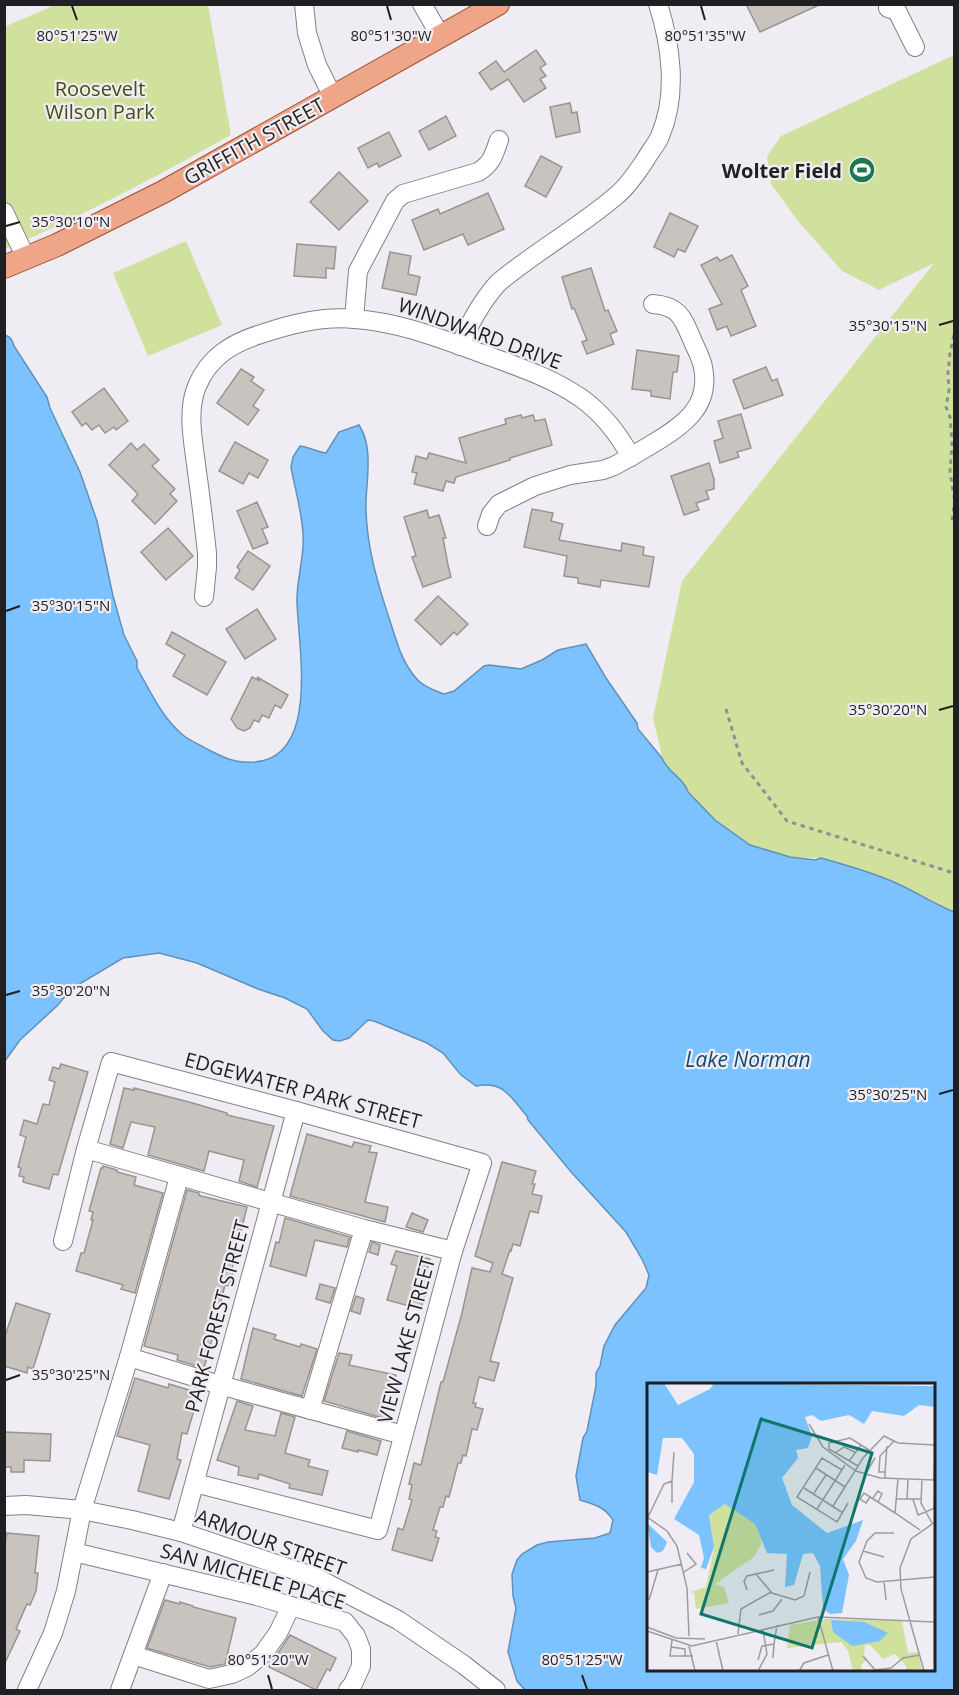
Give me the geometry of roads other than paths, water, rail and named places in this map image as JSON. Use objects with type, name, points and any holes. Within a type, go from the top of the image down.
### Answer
[{"type":"main road","name":"GRIFFITH STREET","points":[[4,267],[83,233],[154,197],[498,4]]},
{"type":"street","points":[[304,4],[307,33],[317,65],[333,97]]},
{"type":"street","points":[[422,4],[441,37]]},
{"type":"street","points":[[460,346],[473,317],[498,283],[619,193],[640,168],[660,136],[671,84],[666,28],[658,4]]},
{"type":"street","points":[[888,8],[897,11],[915,47]]},
{"type":"street","points":[[354,319],[358,271],[395,201],[403,194],[484,168],[492,160],[499,140]]},
{"type":"street","points":[[4,212],[26,258]]},
{"type":"street","points":[[486,526],[491,514],[499,504],[551,481],[614,466],[680,427],[691,416],[702,394],[703,366],[682,316],[661,304],[653,304]]},
{"type":"street","name":"WINDWARD DRIVE","points":[[204,597],[207,553],[191,409],[200,380],[210,363],[231,345],[248,338],[292,324],[330,318],[383,322],[460,346],[531,372],[566,388],[597,412],[617,434],[630,457]]},
{"type":"street","name":"EDGEWATER PARK STREET","points":[[86,1149],[111,1062],[482,1163]]},
{"type":"street","name":"PARK FOREST STREET","points":[[180,1532],[296,1111]]},
{"type":"street","points":[[63,1241],[86,1149],[364,1229],[453,1251]]},
{"type":"street","name":"VIEW LAKE STREET","points":[[195,1483],[378,1530],[453,1251],[482,1163]]},
{"type":"street","points":[[27,1690],[53,1633],[66,1591],[82,1509],[129,1357],[179,1177]]},
{"type":"street","points":[[310,1410],[364,1229]]},
{"type":"street","points":[[129,1357],[220,1385],[403,1435]]},
{"type":"street","name":"ARMOUR STREET","points":[[4,1506],[26,1505],[82,1509],[180,1532],[315,1577],[398,1620],[496,1690]]},
{"type":"street","name":"SAN MICHELE PLACE","points":[[74,1552],[257,1596],[345,1623],[356,1636],[362,1649],[361,1666],[348,1690]]},
{"type":"street","points":[[120,1690],[163,1573]]},
{"type":"street","points":[[133,1655],[209,1679],[232,1674],[247,1667],[263,1654],[278,1633],[291,1606]]},
{"type":"water","name":"Lake Norman","points":[[5,335],[11,339],[47,397],[80,472],[97,521],[124,635],[137,661],[137,668],[169,721],[192,741],[232,760],[264,761],[283,750],[294,731],[300,706],[302,679],[297,594],[303,543],[301,517],[291,467],[293,457],[300,446],[326,453],[339,432],[359,425],[368,452],[366,517],[373,564],[400,652],[419,681],[428,688],[444,694],[454,691],[484,666],[521,669],[558,650],[586,644],[637,723],[638,729],[688,792],[715,820],[750,845],[790,857],[815,860],[821,858],[878,875],[954,912],[954,1690],[525,1690],[517,1681],[508,1652],[516,1608],[512,1574],[517,1560],[537,1545],[595,1538],[610,1533],[613,1520],[603,1509],[580,1500],[576,1476],[596,1386],[596,1373],[600,1366],[604,1346],[615,1325],[646,1288],[649,1275],[626,1232],[572,1173],[511,1097],[500,1088],[486,1085],[476,1086],[461,1075],[443,1053],[427,1043],[374,1021],[368,1020],[349,1038],[340,1041],[333,1040],[323,1031],[307,1009],[197,963],[159,953],[123,958],[71,989],[58,1005],[20,1040],[5,1061]]},
{"type":"place","name":"Wolter Field","points":[[862,170]]},
{"type":"park label","name":"Roosevelt Wilson Park","points":[[100,100]]}]
